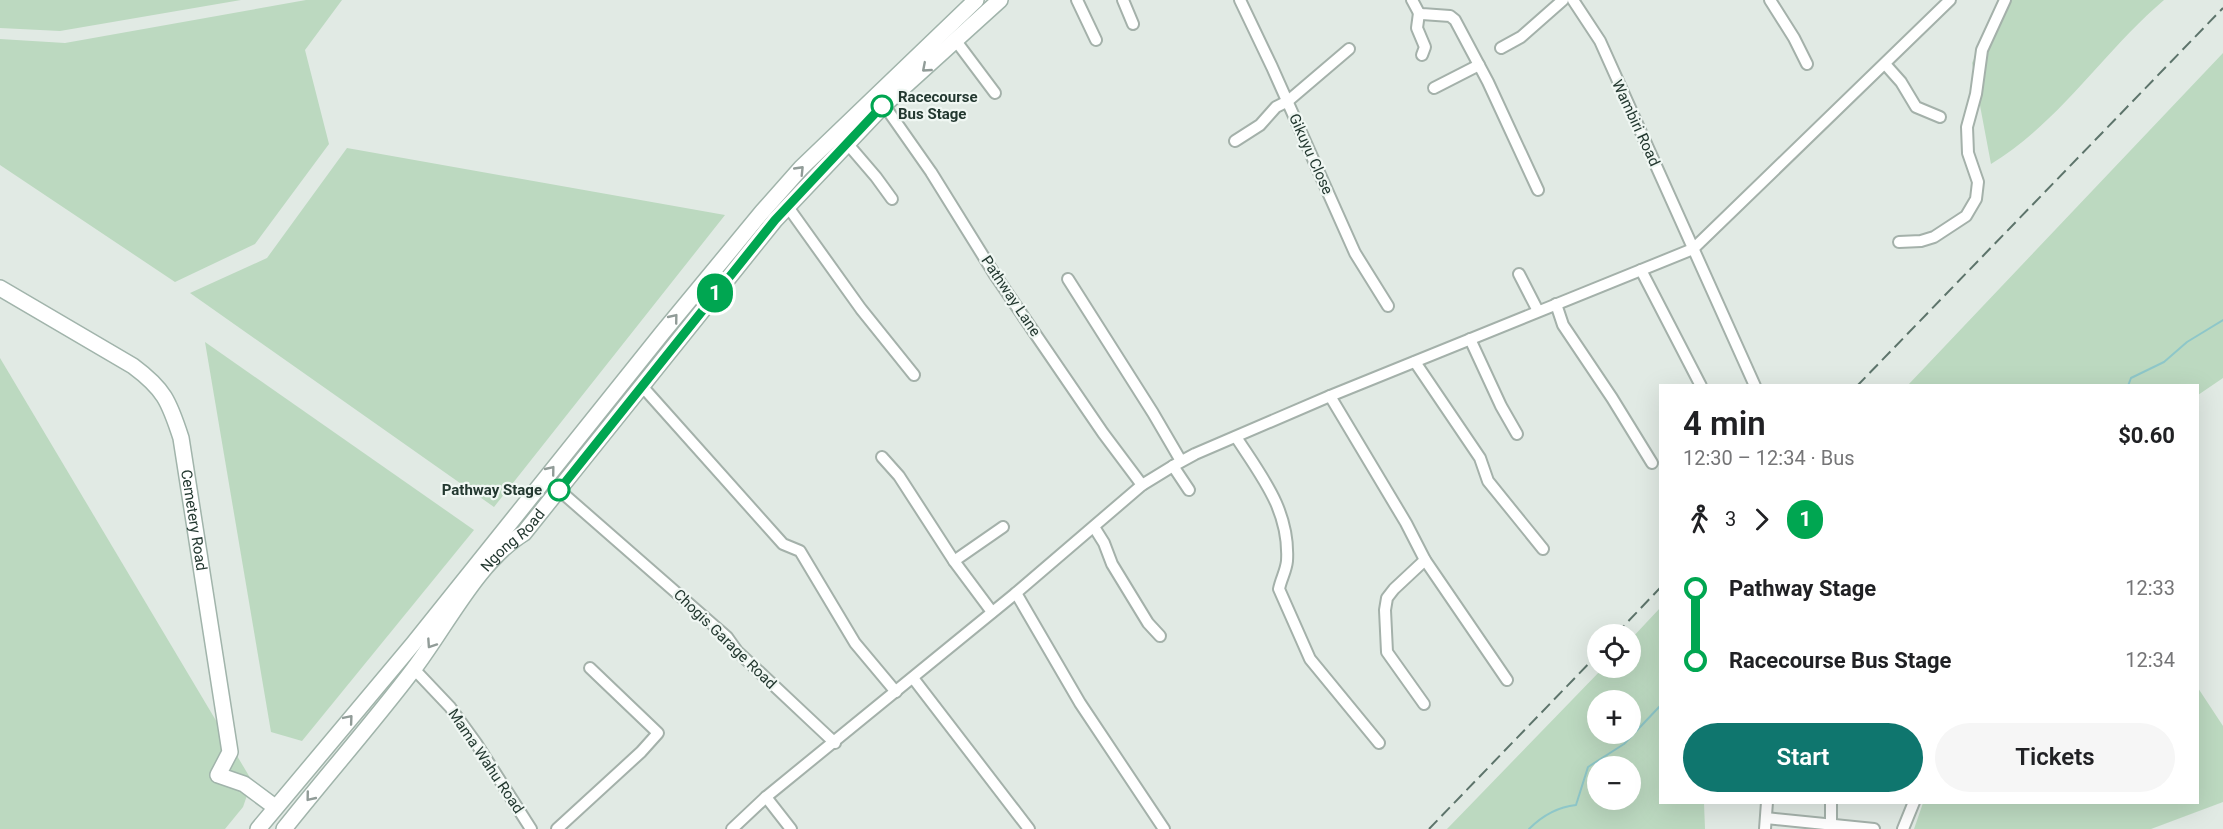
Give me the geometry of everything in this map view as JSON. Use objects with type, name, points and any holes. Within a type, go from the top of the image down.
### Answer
[{"type":"main road","name":"Ngong Road","points":[[258,829],[413,644],[762,212],[801,168],[976,0]]},
{"type":"main road","name":"Ngong Road","points":[[284,829],[414,669],[454,609],[506,544],[524,533],[764,234],[846,142],[1000,0]]},
{"type":"main road","name":"Cemetery Road","points":[[0,288],[133,366],[153,381],[171,407],[181,438],[230,752],[218,775],[244,784],[275,807]]},
{"type":"street","points":[[1077,0],[1096,40]]},
{"type":"street","points":[[1123,0],[1133,24]]},
{"type":"street","name":"Gikuyu Close","points":[[1240,0],[1288,101],[1355,253],[1388,306]]},
{"type":"street","points":[[1412,0],[1419,13],[1417,28],[1425,47],[1422,55]]},
{"type":"street","points":[[1501,48],[1521,37],[1563,0]]},
{"type":"street","name":"Wambiri Road","points":[[1573,0],[1600,41],[1754,384]]},
{"type":"street","points":[[1770,0],[1807,64]]},
{"type":"street","points":[[1938,12],[1943,0]]},
{"type":"street","points":[[732,829],[766,797],[914,678],[1143,485],[1177,463],[1330,396],[1693,249],[1950,0]]},
{"type":"street","points":[[1899,242],[1921,241],[1934,237],[1966,216],[1976,199],[1978,182],[1968,153],[1967,127],[1976,94],[1982,50],[2005,0]]},
{"type":"street","points":[[1419,13],[1450,16],[1455,20],[1479,65],[1538,190]]},
{"type":"street","points":[[956,42],[995,93]]},
{"type":"street","points":[[1235,141],[1260,125],[1276,107],[1288,101],[1349,49]]},
{"type":"street","points":[[1885,64],[1916,107],[1940,117]]},
{"type":"street","points":[[1434,88],[1479,65]]},
{"type":"street","name":"Pathway Lane","points":[[884,105],[931,172],[995,275],[1103,433],[1143,485]]},
{"type":"street","points":[[846,142],[892,199]]},
{"type":"street","points":[[788,207],[861,309],[914,375]]},
{"type":"street","points":[[1641,270],[1700,384]]},
{"type":"street","points":[[1519,274],[1538,311]]},
{"type":"street","points":[[1068,279],[1153,412],[1189,490]]},
{"type":"street","points":[[1556,304],[1563,325],[1652,463]]},
{"type":"street","points":[[1470,339],[1501,406],[1517,434]]},
{"type":"street","points":[[1415,362],[1480,458],[1488,481],[1543,549]]},
{"type":"street","points":[[641,385],[783,544],[800,551],[855,643],[896,692]]},
{"type":"street","points":[[1330,396],[1406,523],[1425,560],[1507,680]]},
{"type":"street","points":[[1236,437],[1270,490],[1280,511],[1287,559],[1279,589],[1302,643],[1315,666],[1379,743]]},
{"type":"street","points":[[882,457],[899,476],[954,561],[992,612]]},
{"type":"street","name":"Chogis Garage Road","points":[[559,490],[727,637],[737,651],[835,743]]},
{"type":"street","points":[[954,561],[1003,527]]},
{"type":"street","points":[[1094,527],[1104,543],[1116,572],[1160,636]]},
{"type":"street","points":[[1424,705],[1388,652],[1385,610],[1387,598],[1394,589],[1425,560]]},
{"type":"street","points":[[1016,593],[1080,703],[1164,829]]},
{"type":"street","points":[[557,829],[641,752],[658,733],[590,668]]},
{"type":"street","name":"Mama Wahu Road","points":[[414,669],[450,707],[531,829]]},
{"type":"street","points":[[914,678],[1029,829]]},
{"type":"street","points":[[766,797],[791,829]]},
{"type":"street","points":[[1767,804],[1766,824],[1874,829]]},
{"type":"street","points":[[1831,804],[1831,826]]},
{"type":"street","points":[[1903,829],[1913,804]]},
{"type":"green space","points":[[0,0],[241,0],[60,31],[0,28]]},
{"type":"green space","points":[[306,0],[342,0],[305,50],[329,144],[255,244],[175,282],[0,165],[0,39],[65,43]]},
{"type":"green space","points":[[2002,0],[2164,0],[2038,129],[1991,164],[1972,63]]},
{"type":"green space","points":[[2223,53],[2223,378],[2199,394],[2199,384],[1909,384]]},
{"type":"green space","points":[[347,148],[725,215],[494,507],[190,293],[267,258]]},
{"type":"green space","points":[[205,342],[474,530],[302,741],[271,732]]},
{"type":"green space","points":[[0,358],[252,781],[243,807],[225,829],[0,829]]},
{"type":"green space","points":[[1659,609],[1659,804],[1704,804],[1705,829],[1447,829],[1593,678],[1641,678],[1641,628]]},
{"type":"green space","points":[[2199,690],[2223,726],[2223,802],[2151,829],[1914,829],[1923,804],[2199,804]]},
{"type":"waterway","points":[[2129,384],[2131,378],[2164,362],[2187,342],[2223,320]]},
{"type":"waterway","points":[[1529,829],[1551,812],[1576,805],[1588,767],[1624,744],[1659,707]]},
{"type":"railway","points":[[1859,384],[2223,8]]},
{"type":"railway","points":[[1626,624],[1659,589]]},
{"type":"railway","points":[[1429,829],[1587,665]]},
{"type":"bus line","name":"1","points":[[559,490],[670,348],[775,220],[882,106]]},
{"type":"place","name":"Racecourse Bus Stage","points":[[882,106]]},
{"type":"place","name":"Pathway Stage","points":[[559,490]]}]
